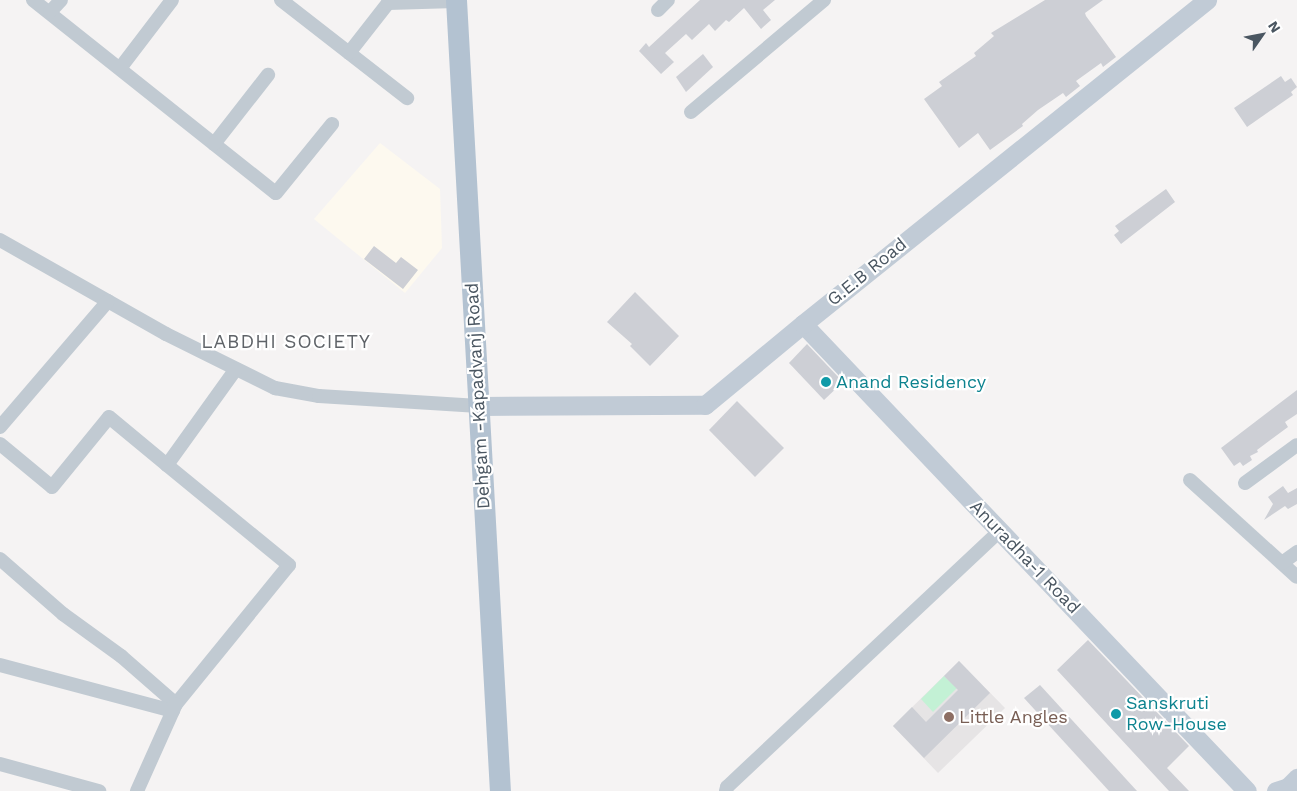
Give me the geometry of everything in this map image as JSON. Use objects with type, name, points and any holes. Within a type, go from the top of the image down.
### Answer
[{"type":"main road","name":"Dehgam -Kapadvanj Road","points":[[456,0],[500,791]]},
{"type":"street","points":[[33,0],[276,193],[332,124]]},
{"type":"street","points":[[50,12],[61,0]]},
{"type":"street","points":[[121,68],[172,0]]},
{"type":"street","points":[[281,0],[407,98]]},
{"type":"street","points":[[349,53],[386,2],[456,0]]},
{"type":"street","points":[[691,112],[824,0]]},
{"type":"street","name":"G.E.B Road","points":[[479,406],[705,405],[803,324],[1207,0]]},
{"type":"street","points":[[214,144],[268,75]]},
{"type":"street","points":[[0,240],[166,334],[275,388],[319,396],[479,406]]},
{"type":"street","points":[[0,427],[108,301]]},
{"type":"street","name":"Anuradha-1 Road","points":[[803,324],[1247,791]]},
{"type":"street","points":[[167,465],[236,369]]},
{"type":"street","points":[[2,449],[52,487],[109,417],[289,566],[175,707],[136,791]]},
{"type":"street","points":[[1245,483],[1297,445]]},
{"type":"street","points":[[1190,480],[1297,577]]},
{"type":"street","points":[[726,791],[727,787],[1000,531]]},
{"type":"street","points":[[1282,563],[1297,552]]},
{"type":"street","points":[[0,559],[63,614],[121,656],[175,707]]},
{"type":"street","points":[[0,665],[175,707]]},
{"type":"street","points":[[0,764],[99,791]]},
{"type":"street","points":[[1276,791],[1288,787],[1297,778]]},
{"type":"shaded area","points":[[380,143],[440,189],[442,248],[405,293],[314,219]]},
{"type":"shaded area","name":"Little Angles","points":[[959,661],[1005,708],[938,773],[893,726]]},
{"type":"green space","points":[[944,676],[957,688],[933,712],[921,699]]},
{"type":"building","points":[[700,0],[775,0],[763,10],[771,20],[761,29],[744,8],[729,22],[726,20],[715,31],[709,24],[692,40],[686,34],[665,53],[674,62],[661,74],[639,51],[646,43],[649,47]]},
{"type":"building","points":[[1045,0],[1103,0],[1085,13],[1116,57],[1103,67],[1101,63],[1076,81],[1080,86],[1066,97],[1063,93],[1038,110],[1022,124],[1023,126],[990,150],[978,133],[959,148],[924,99],[942,86],[939,82],[976,56],[974,53],[994,36],[991,33]]},
{"type":"building","points":[[703,54],[713,67],[686,92],[676,77]]},
{"type":"building","points":[[1281,76],[1285,82],[1291,78],[1297,87],[1291,92],[1293,95],[1247,127],[1234,108]]},
{"type":"building","points":[[1166,189],[1175,202],[1121,244],[1114,235],[1119,231],[1115,226]]},
{"type":"building","points":[[374,246],[396,263],[401,257],[418,270],[403,289],[364,259]]},
{"type":"building","points":[[635,292],[679,336],[650,366],[630,346],[632,344],[607,322]]},
{"type":"building","points":[[807,344],[843,382],[824,400],[789,363]]},
{"type":"building","points":[[1297,390],[1297,414],[1285,422],[1288,427],[1257,450],[1258,452],[1250,456],[1252,460],[1243,466],[1240,462],[1234,466],[1221,448]]},
{"type":"building","points":[[737,401],[784,448],[755,477],[709,430]]},
{"type":"building","points":[[1283,486],[1288,493],[1297,488],[1297,504],[1288,509],[1285,506],[1264,520],[1273,504],[1268,497]]},
{"type":"building","points":[[1088,640],[1189,746],[1167,768],[1189,791],[1169,791],[1057,670]]},
{"type":"building","points":[[959,661],[990,693],[924,758],[893,726],[912,707],[926,722],[958,690],[944,676]]},
{"type":"building","name":"Sanskruti Row-House","points":[[1040,685],[1137,791],[1109,791],[1024,698]]},
{"type":"place","name":"Anand Residency","points":[[826,382]]},
{"type":"place","name":"Sanskruti Row-House","points":[[1116,714]]},
{"type":"place","name":"Little Angles","points":[[949,717]]},
{"type":"district","name":"LABDHI SOCIETY","points":[[286,342]]}]
